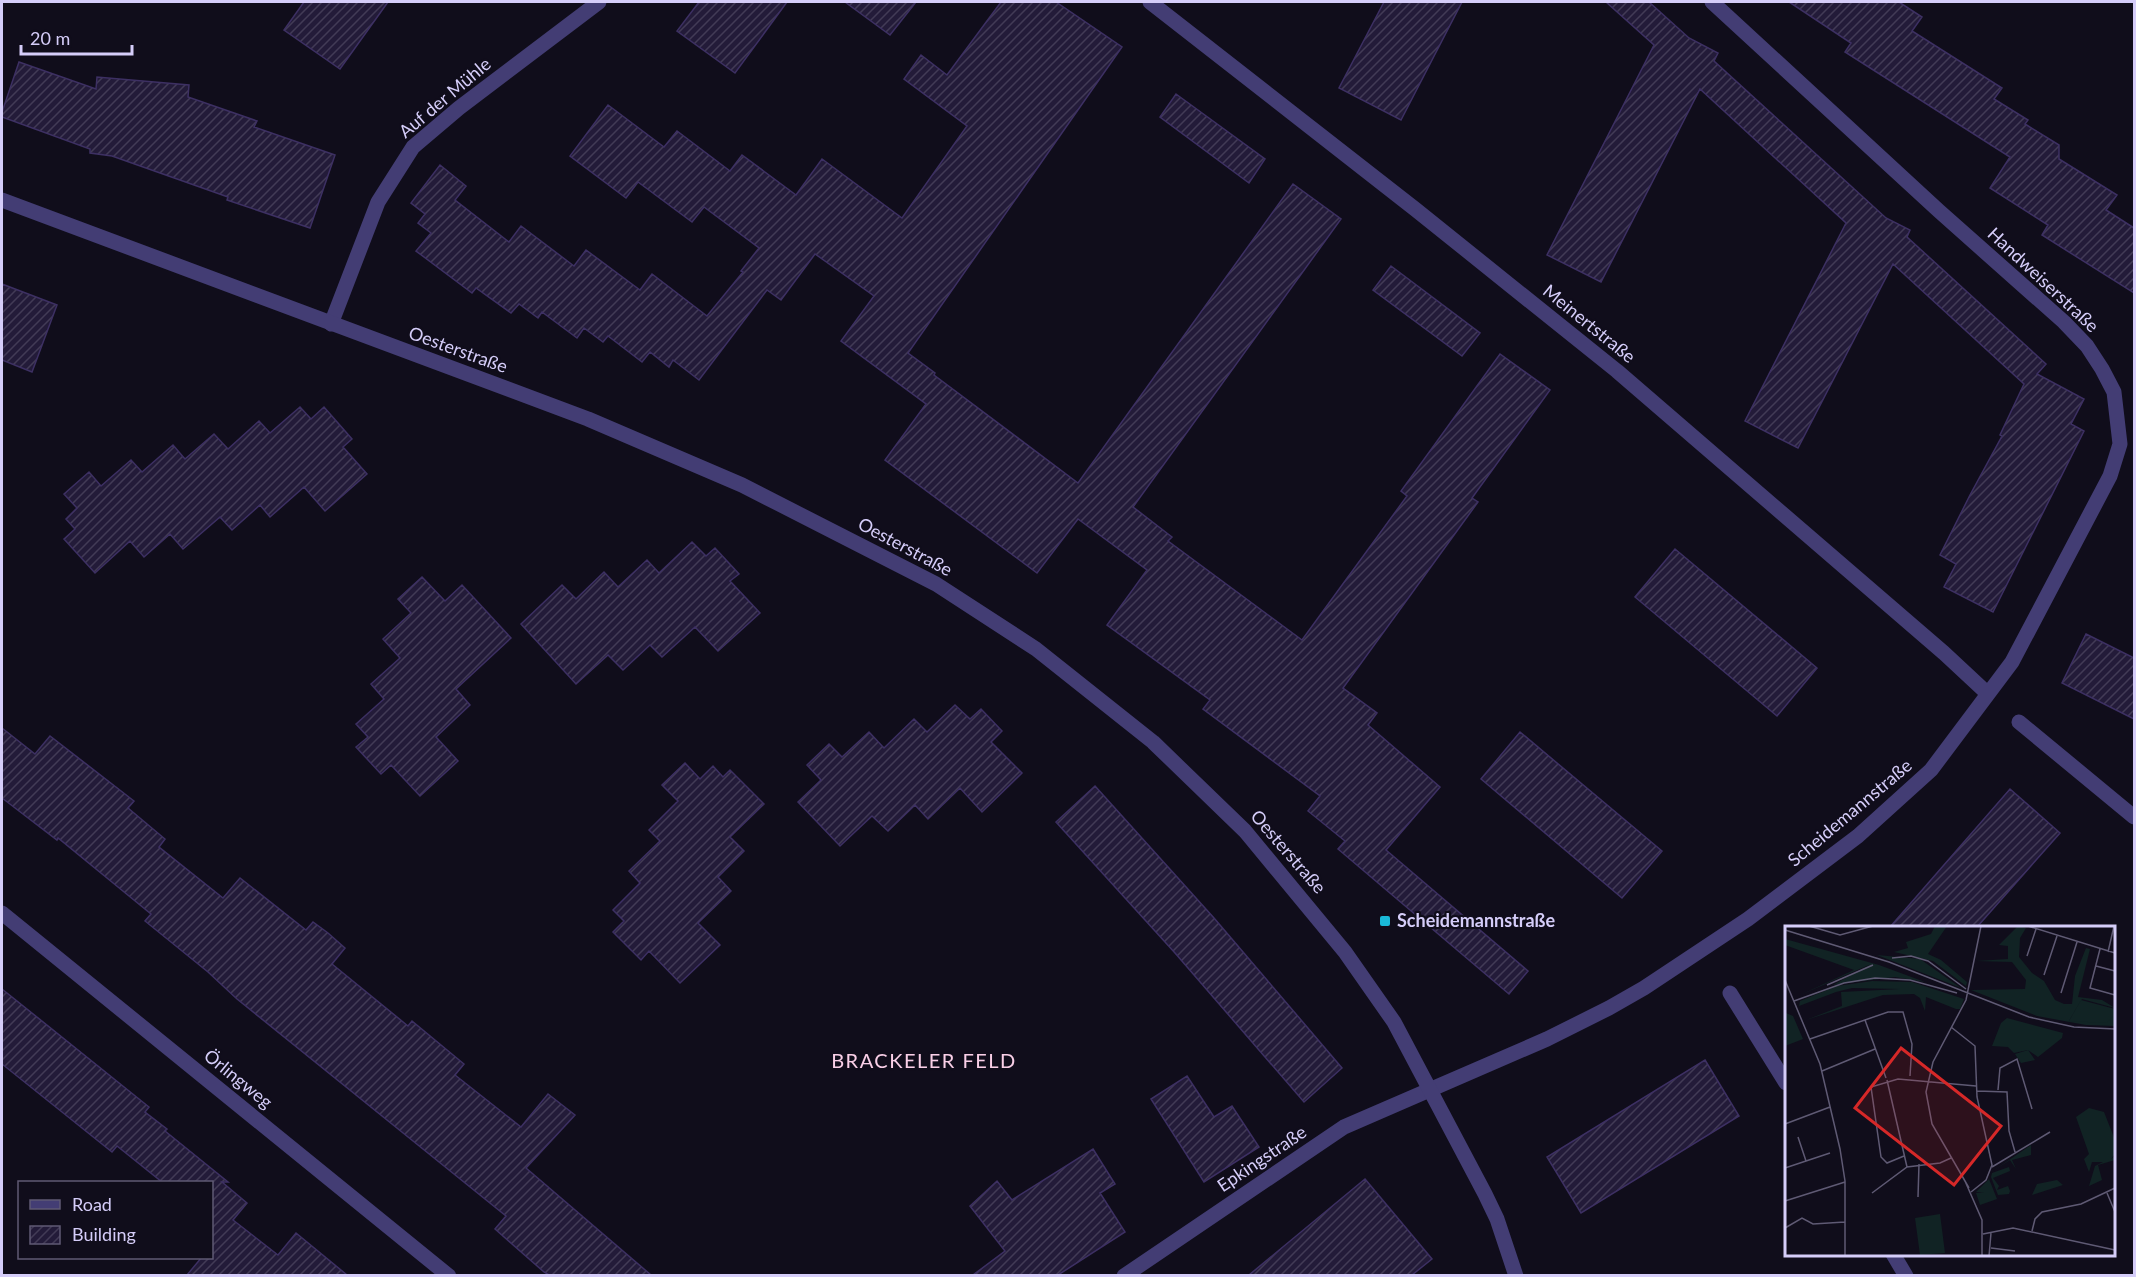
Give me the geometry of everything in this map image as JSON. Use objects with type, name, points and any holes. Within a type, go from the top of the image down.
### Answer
[{"type":"street","name":"Auf der Mühle","points":[[331,324],[378,202],[413,147],[465,103],[599,2]]},
{"type":"street","name":"Meinertstraße","points":[[1150,2],[1415,208],[1617,371],[1944,653],[1988,694]]},
{"type":"street","name":"Handweiserstraße","points":[[1712,2],[1939,211],[2064,322],[2087,346],[2114,392],[2120,444],[2110,476],[2012,662],[1988,694]]},
{"type":"street","name":"Oesterstraße","points":[[2,200],[588,419],[742,484],[936,584],[1036,649],[1153,742],[1245,831],[1345,952],[1394,1022],[1430,1089],[1497,1219],[1515,1275]]},
{"type":"street","name":"Scheidemannstraße","points":[[1430,1089],[1547,1039],[1608,1008],[1644,988],[1748,919],[1858,836],[1931,770],[1988,694]]},
{"type":"street","points":[[2019,722],[2134,817]]},
{"type":"street","name":"Örlingweg","points":[[2,913],[449,1275]]},
{"type":"street","points":[[1730,993],[1785,1081]]},
{"type":"street","name":"Epkingstraße","points":[[1124,1275],[1344,1127],[1430,1089]]},
{"type":"street","points":[[1894,1256],[1906,1275]]},
{"type":"building","points":[[304,2],[388,2],[340,69],[284,30]]},
{"type":"building","points":[[699,2],[787,2],[735,73],[677,31]]},
{"type":"building","points":[[845,2],[916,2],[890,35]]},
{"type":"building","points":[[1001,2],[1056,2],[1122,47],[908,353],[1078,483],[1293,184],[1341,219],[1133,507],[1172,537],[1168,541],[1302,640],[1407,496],[1401,491],[1500,354],[1550,390],[1472,498],[1478,502],[1343,688],[1377,713],[1368,725],[1440,787],[1386,850],[1528,971],[1509,994],[1338,849],[1345,841],[1308,811],[1320,796],[1203,709],[1210,700],[1107,625],[1147,570],[1078,519],[1037,573],[885,460],[926,404],[841,341],[874,296],[815,254],[781,300],[767,290],[699,380],[673,360],[669,367],[650,352],[642,362],[608,336],[603,342],[584,328],[577,338],[542,312],[538,318],[519,304],[511,313],[476,288],[472,293],[416,251],[431,233],[418,223],[425,214],[411,203],[440,165],[466,186],[455,200],[509,242],[521,226],[574,266],[586,250],[640,290],[652,274],[707,316],[743,272],[741,271],[759,248],[704,207],[692,222],[638,182],[626,198],[570,156],[608,105],[664,147],[677,131],[730,171],[742,155],[796,195],[822,159],[902,218],[967,126],[904,79],[921,55],[947,75]]},
{"type":"building","points":[[1384,2],[1462,2],[1401,120],[1339,88]]},
{"type":"building","points":[[1606,2],[1649,2],[1689,38],[1718,53],[1714,61],[1886,218],[1910,230],[1907,237],[2046,364],[2037,374],[2084,399],[2071,424],[2084,431],[1993,612],[1944,587],[1956,564],[1940,555],[2002,436],[2000,435],[2024,384],[1893,264],[1798,448],[1745,421],[1846,223],[1700,89],[1601,282],[1547,255],[1654,45]]},
{"type":"building","points":[[1789,2],[1899,2],[1922,17],[1912,31],[2002,88],[1994,99],[2028,120],[2025,124],[2059,145],[2059,159],[2117,195],[2106,210],[2134,228],[2134,293],[2042,235],[2048,225],[1990,188],[2010,157],[1845,52],[1851,43]]},
{"type":"building","points":[[19,62],[96,89],[97,77],[189,85],[188,97],[257,121],[254,127],[335,155],[310,228],[227,200],[228,197],[112,156],[90,153],[90,149],[2,117]]},
{"type":"building","points":[[1176,94],[1265,159],[1249,183],[1160,117]]},
{"type":"building","points":[[1391,266],[1480,333],[1462,356],[1373,290]]},
{"type":"building","points":[[2,284],[57,305],[32,372],[2,360]]},
{"type":"building","points":[[300,407],[311,419],[324,407],[352,439],[343,447],[367,474],[325,511],[304,487],[270,517],[260,505],[232,530],[220,517],[183,549],[170,534],[144,557],[130,541],[95,573],[64,539],[75,529],[66,519],[77,508],[64,494],[89,472],[101,486],[131,460],[142,472],[173,445],[185,459],[214,434],[228,449],[259,421],[270,433]]},
{"type":"building","points":[[692,542],[706,556],[715,548],[739,574],[730,581],[760,613],[718,651],[695,627],[662,657],[650,645],[623,670],[608,655],[576,684],[521,624],[562,585],[576,599],[604,572],[618,587],[647,560],[659,573]]},
{"type":"building","points":[[1675,549],[1817,668],[1777,716],[1635,597]]},
{"type":"building","points":[[422,577],[445,601],[462,585],[511,638],[456,689],[470,705],[436,737],[458,761],[420,796],[391,765],[381,774],[356,747],[368,737],[356,724],[384,699],[371,684],[400,658],[383,639],[411,613],[398,599]]},
{"type":"building","points":[[2086,634],[2134,658],[2134,719],[2062,683]]},
{"type":"building","points":[[955,705],[970,719],[981,709],[1002,731],[991,742],[1022,773],[982,812],[960,788],[928,819],[915,805],[888,831],[872,816],[840,846],[798,802],[821,780],[807,765],[829,744],[842,757],[869,732],[884,748],[914,719],[927,732]]},
{"type":"building","points":[[2,728],[35,754],[50,736],[134,801],[128,808],[165,839],[159,847],[223,898],[240,878],[306,930],[313,922],[328,933],[345,948],[332,964],[408,1026],[412,1021],[464,1064],[455,1075],[521,1127],[548,1094],[575,1115],[526,1168],[651,1275],[549,1275],[544,1272],[495,1229],[506,1216],[237,999],[208,972],[145,921],[151,914],[58,838],[57,840],[2,798]]},
{"type":"building","points":[[1520,732],[1662,851],[1622,898],[1481,779]]},
{"type":"building","points":[[685,763],[700,779],[713,766],[723,777],[730,770],[764,804],[730,837],[744,851],[718,877],[731,891],[698,923],[720,945],[680,983],[649,951],[641,960],[613,932],[624,921],[613,910],[640,883],[629,871],[660,841],[649,830],[678,801],[662,785]]},
{"type":"building","points":[[1095,786],[1214,918],[1342,1068],[1304,1102],[1175,953],[1056,822]]},
{"type":"building","points":[[2010,789],[2060,833],[1978,926],[1891,926]]},
{"type":"building","points":[[2,989],[149,1107],[145,1112],[167,1129],[165,1131],[228,1182],[222,1182],[247,1203],[233,1220],[278,1255],[296,1233],[347,1275],[187,1275],[200,1259],[213,1259],[213,1181],[161,1181],[117,1146],[112,1152],[2,1064]]},
{"type":"building","points":[[1705,1060],[1739,1116],[1581,1213],[1547,1157]]},
{"type":"building","points":[[1187,1076],[1214,1117],[1232,1106],[1259,1147],[1204,1182],[1151,1099]]},
{"type":"building","points":[[1093,1149],[1115,1184],[1100,1193],[1125,1232],[1058,1275],[973,1275],[1005,1251],[970,1206],[997,1181],[1012,1200]]},
{"type":"building","points":[[1365,1179],[1432,1259],[1412,1275],[1249,1275]]},
{"type":"place","name":"Scheidemannstraße","points":[[1385,921]]},
{"type":"district","name":"BRACKELER FELD","points":[[924,1061]]}]
